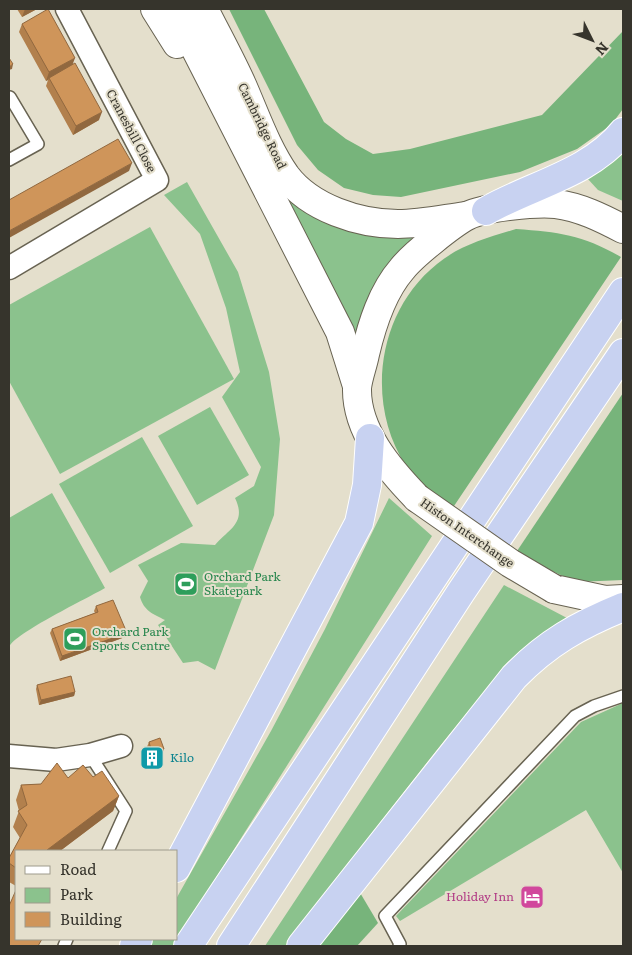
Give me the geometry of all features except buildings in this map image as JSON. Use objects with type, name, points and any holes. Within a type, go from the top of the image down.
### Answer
[{"type":"highway","points":[[477,214],[514,195],[572,173],[616,140],[623,132]]},
{"type":"highway","points":[[188,946],[623,292]]},
{"type":"highway","points":[[231,946],[456,600],[623,353]]},
{"type":"highway","points":[[178,864],[359,523],[366,486],[370,438]]},
{"type":"highway","points":[[301,946],[514,677],[535,655],[588,622],[623,607]]},
{"type":"main road","name":"Cambridge Road","points":[[155,9],[174,41],[229,116]]},
{"type":"main road","name":"Cambridge Road","points":[[175,9],[340,332],[357,388]]},
{"type":"main road","name":"Cambridge Road","points":[[204,9],[240,80],[274,157],[287,177],[303,193],[337,213],[365,221],[398,224],[477,214]]},
{"type":"main road","name":"Histon Interchange","points":[[623,229],[592,214],[557,204],[526,204],[477,214],[424,248],[402,269],[389,289],[371,328],[357,388],[370,438],[399,479],[417,498],[510,563],[554,589],[605,600],[623,599]]},
{"type":"street","name":"Cranesbill Close","points":[[9,268],[157,180],[67,9]]},
{"type":"street","points":[[9,756],[56,760],[90,755],[121,746]]},
{"type":"lane","points":[[9,160],[38,144],[10,97]]},
{"type":"lane","points":[[400,945],[385,916],[575,716],[594,706],[623,696]]},
{"type":"lane","points":[[90,755],[126,811],[108,850]]},
{"type":"green space","points":[[229,9],[264,9],[324,122],[346,139],[373,154],[410,149],[542,115],[623,31],[623,109],[611,125],[577,149],[520,172],[401,197],[373,195],[344,188],[318,170],[297,145]]},
{"type":"green space","points":[[623,153],[623,201],[598,190],[587,178]]},
{"type":"green space","points":[[273,171],[319,217],[346,229],[387,234],[431,229],[354,341]]},
{"type":"green space","points":[[187,182],[238,272],[269,372],[280,439],[274,515],[215,670],[198,661],[183,663],[158,625],[165,620],[150,612],[142,602],[140,597],[148,581],[138,565],[181,543],[215,545],[231,530],[238,520],[239,514],[235,498],[254,486],[261,467],[222,397],[240,372],[226,308],[200,234],[164,195]]},
{"type":"green space","points":[[150,227],[234,379],[60,474],[9,381],[9,305]]},
{"type":"green space","points":[[516,229],[558,233],[582,239],[621,257],[452,509],[432,497],[419,486],[393,441],[385,415],[382,387],[384,359],[390,332],[401,307],[417,284],[437,264],[446,257],[474,243]]},
{"type":"green space","points":[[623,393],[623,580],[576,582],[515,554]]},
{"type":"green space","points":[[210,407],[249,475],[197,505],[158,436]]},
{"type":"green space","points":[[142,437],[193,526],[110,573],[59,484]]},
{"type":"green space","points":[[52,493],[105,588],[24,633],[9,647],[9,518]]},
{"type":"green space","points":[[389,498],[432,536],[178,938],[178,895],[271,731],[325,629]]},
{"type":"green space","points":[[504,585],[567,618],[546,633],[508,667],[474,705],[407,788],[286,946],[265,946]]},
{"type":"green space","points":[[623,703],[623,873],[586,810],[400,921],[396,916],[581,722]]},
{"type":"green space","points":[[359,891],[378,923],[357,946],[314,946]]},
{"type":"green space","points":[[152,940],[177,940],[173,946],[149,946]]},
{"type":"place","name":"Orchard Park Skatepark","points":[[186,584]]},
{"type":"place","name":"Orchard Park Sports Centre","points":[[75,639]]},
{"type":"place","name":"Kilo","points":[[152,758]]},
{"type":"place","name":"Holiday Inn","points":[[532,897]]}]
